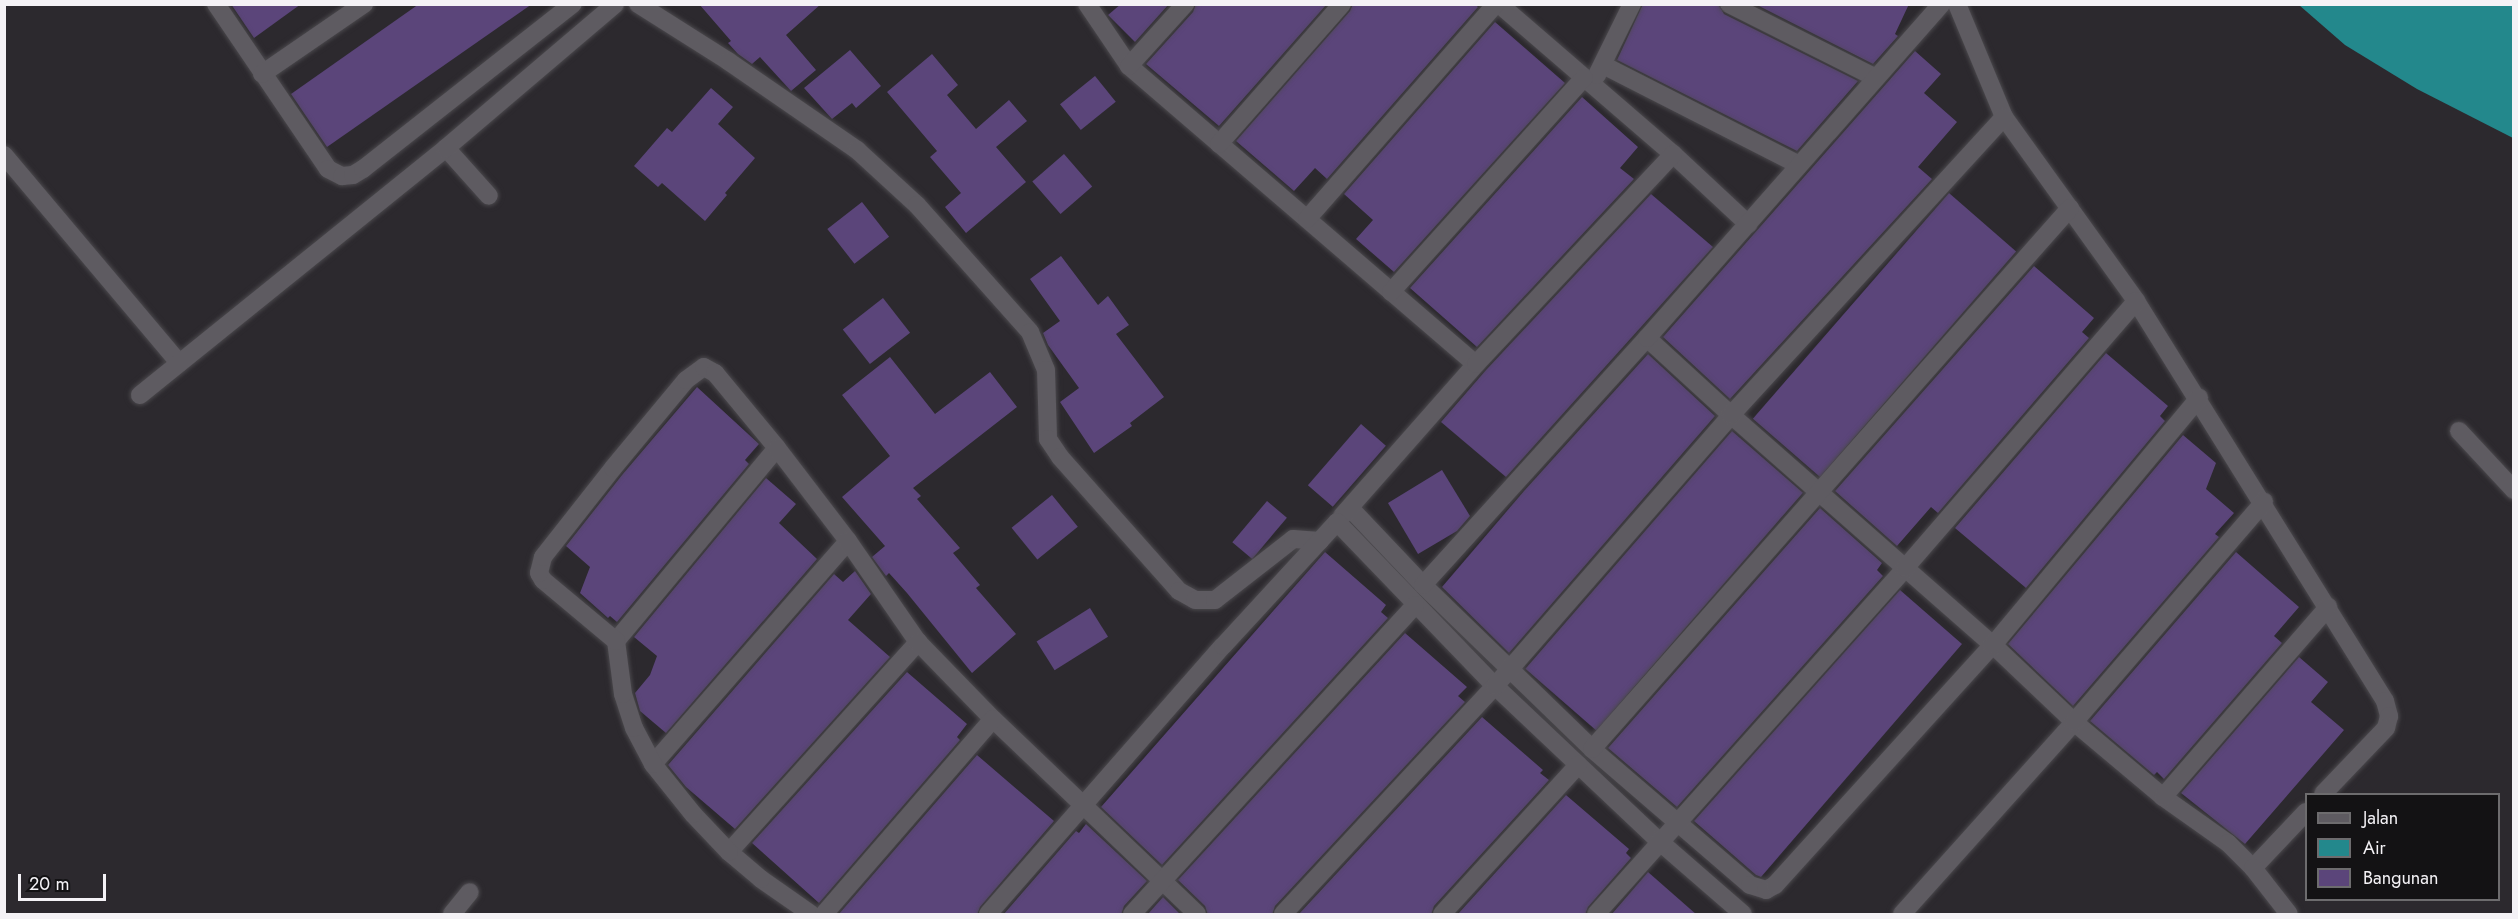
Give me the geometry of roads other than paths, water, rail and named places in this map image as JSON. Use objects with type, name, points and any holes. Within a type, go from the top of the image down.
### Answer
[{"type":"street","points":[[216,4],[328,170],[342,176],[353,175],[573,4]]},
{"type":"street","points":[[262,74],[364,4]]},
{"type":"street","points":[[140,394],[446,148],[615,4]]},
{"type":"street","points":[[639,4],[737,67],[857,150],[917,205],[1030,332],[1046,370],[1048,439],[1060,457],[1179,591],[1196,600],[1215,600],[1293,539],[1320,541]]},
{"type":"street","points":[[1087,4],[1129,66],[1476,364]]},
{"type":"street","points":[[1129,66],[1185,4]]},
{"type":"street","points":[[1219,144],[1342,4]]},
{"type":"street","points":[[1307,219],[1497,4],[1672,154],[1748,224]]},
{"type":"street","points":[[1391,292],[1603,65],[1632,4]]},
{"type":"street","points":[[1729,4],[1874,77]]},
{"type":"street","points":[[1423,585],[1647,338],[1874,77],[1941,4]]},
{"type":"street","points":[[1957,4],[2004,117],[2136,301],[2264,502],[2385,701],[2389,716],[2386,728],[2325,793]]},
{"type":"street","points":[[1603,65],[1799,165]]},
{"type":"street","points":[[1283,915],[1495,686],[1731,416],[2004,117]]},
{"type":"street","points":[[446,148],[489,196]]},
{"type":"street","points":[[988,915],[1082,805],[1350,508],[1476,364],[1672,154]]},
{"type":"street","points":[[4,155],[179,363]]},
{"type":"street","points":[[1593,749],[2070,208]]},
{"type":"street","points":[[1596,915],[1659,841],[1905,568],[2136,301]]},
{"type":"street","points":[[1647,338],[1731,416],[1993,645],[2074,722],[2163,797],[2228,843],[2253,868],[2289,915]]},
{"type":"street","points":[[811,915],[761,879],[729,852],[653,764],[633,728],[623,694],[616,641],[543,580],[539,568],[543,557],[613,468],[686,380],[704,367],[716,373],[777,448],[848,541],[918,642],[993,719],[1197,915]]},
{"type":"street","points":[[1350,508],[1423,585],[1511,667],[1593,749],[1676,822],[1761,891],[1770,888],[1993,645],[2199,398]]},
{"type":"street","points":[[2459,431],[2514,490]]},
{"type":"street","points":[[616,641],[777,448]]},
{"type":"street","points":[[1902,915],[2074,722],[2264,502]]},
{"type":"street","points":[[1337,522],[1495,686],[1659,841],[1743,915]]},
{"type":"street","points":[[653,764],[848,541]]},
{"type":"street","points":[[1132,915],[1161,880],[1415,605]]},
{"type":"street","points":[[2163,797],[2328,607]]},
{"type":"street","points":[[729,852],[918,642]]},
{"type":"street","points":[[824,915],[993,719]]},
{"type":"street","points":[[1442,915],[1578,765]]},
{"type":"street","points":[[2253,868],[2305,814]]},
{"type":"street","points":[[452,915],[471,892]]},
{"type":"water","points":[[2299,5],[2513,5],[2513,138],[2417,89],[2345,45]]}]
